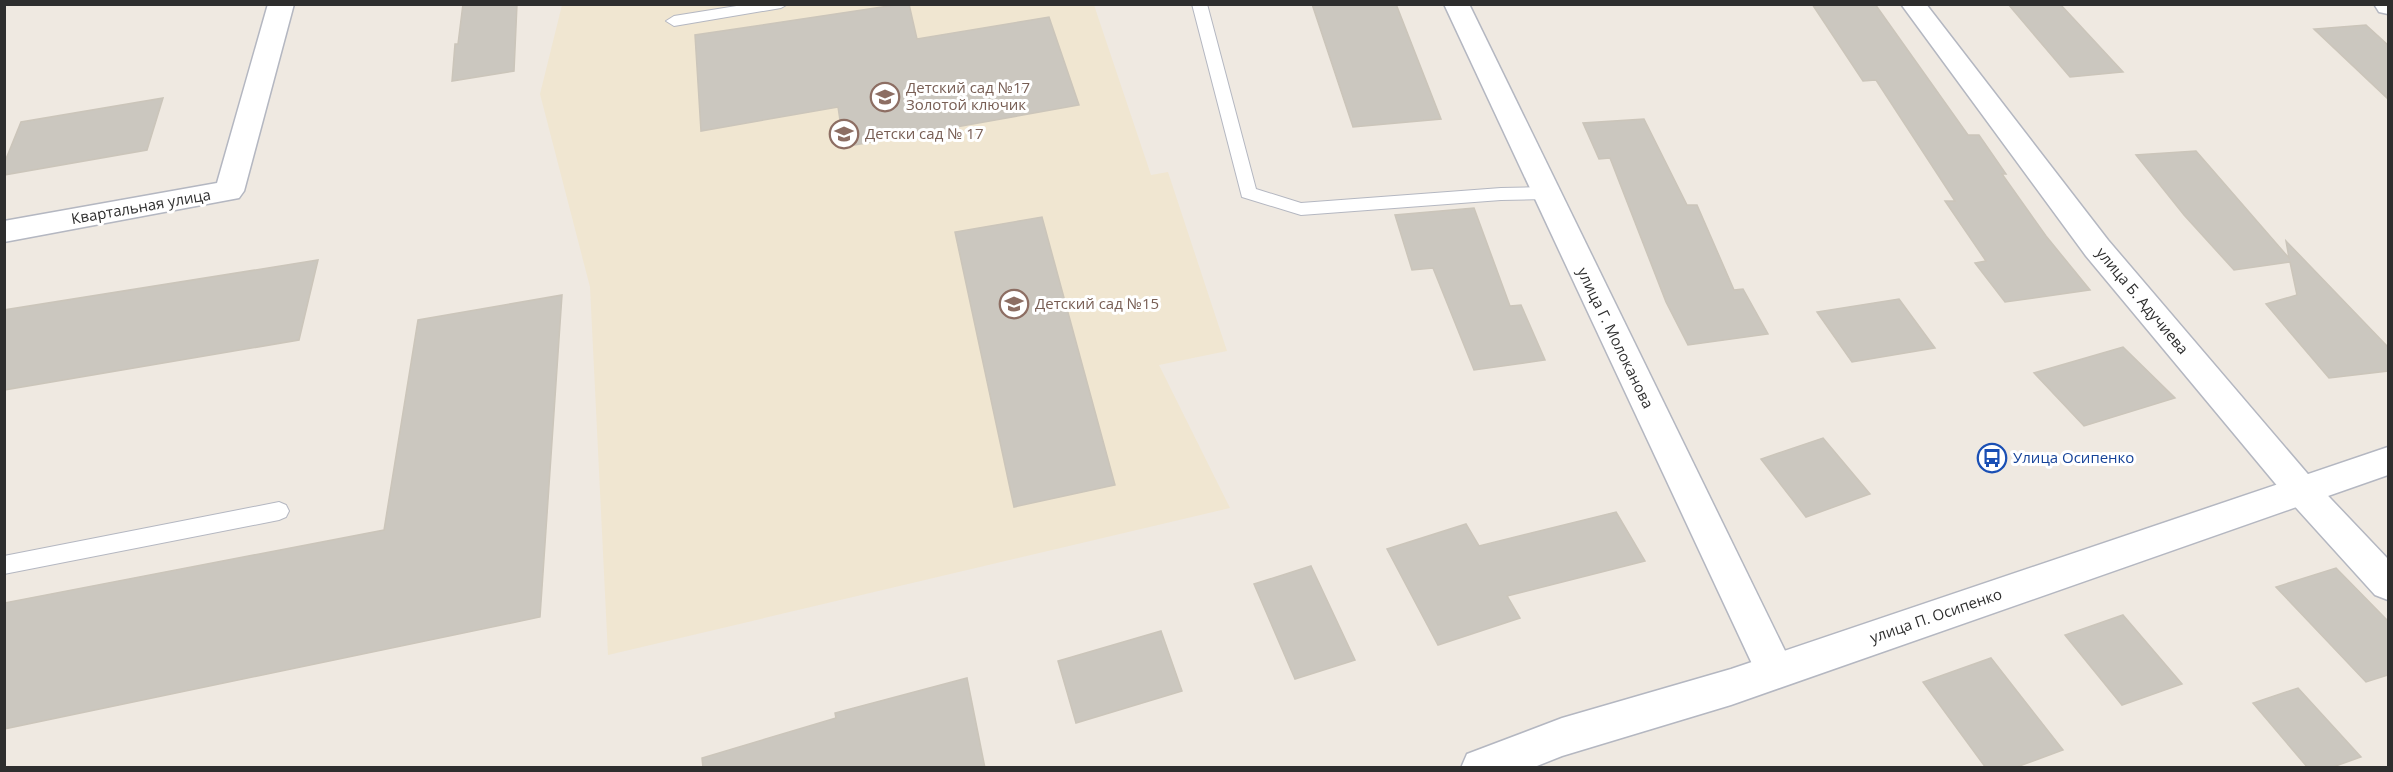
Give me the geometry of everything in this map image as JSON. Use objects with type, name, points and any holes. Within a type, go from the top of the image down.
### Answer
[{"type":"street","name":"Квартальная улица","points":[[4,232],[229,191],[280,4]]},
{"type":"street","name":"улица Г. Молоканова","points":[[1456,4],[1775,671]]},
{"type":"street","name":"улица Б. Адучиева","points":[[1913,4],[2097,248],[2301,490],[2388,584]]},
{"type":"street","name":"улица П. Осипенко","points":[[1481,768],[1562,737],[1731,687],[2388,461]]},
{"type":"lane","points":[[674,21],[781,4]]},
{"type":"lane","points":[[1199,4],[1248,193],[1301,209],[1501,194],[1545,194]]},
{"type":"lane","points":[[4,565],[279,511]]},
{"type":"shaded area","points":[[562,5],[1094,5],[1151,175],[1168,172],[1227,351],[1159,365],[1230,508],[608,655],[590,287],[540,94]]},
{"type":"building","points":[[463,4],[517,4],[514,71],[452,81],[455,44],[458,44]]},
{"type":"building","name":"Детский сад №17 Золотой ключик","points":[[909,4],[917,39],[1049,17],[1079,105],[844,147],[838,107],[701,131],[695,35]]},
{"type":"building","points":[[1312,4],[1396,4],[1441,119],[1353,127]]},
{"type":"building","points":[[1812,4],[1875,4],[1968,135],[1979,135],[2006,174],[2002,174],[2046,236],[2090,290],[2005,302],[1975,263],[1986,261],[1945,201],[1955,201],[1876,80],[1863,81]]},
{"type":"building","points":[[2008,4],[2060,4],[2123,72],[2070,77]]},
{"type":"building","points":[[2366,25],[2388,45],[2388,99],[2314,29]]},
{"type":"building","points":[[163,98],[147,150],[4,175],[4,164],[21,122]]},
{"type":"building","points":[[1644,119],[1687,205],[1697,205],[1734,290],[1743,289],[1768,334],[1688,345],[1666,302],[1610,158],[1599,159],[1583,123]]},
{"type":"building","points":[[2196,151],[2289,258],[2286,241],[2388,347],[2388,371],[2329,378],[2266,304],[2297,295],[2290,262],[2234,270],[2184,215],[2136,155]]},
{"type":"building","points":[[1474,208],[1510,306],[1521,305],[1545,360],[1474,370],[1433,268],[1412,270],[1395,215]]},
{"type":"building","name":"Детский сад №15","points":[[1042,217],[1115,485],[1014,507],[955,232]]},
{"type":"building","points":[[318,260],[299,340],[4,390],[4,310]]},
{"type":"building","points":[[562,295],[540,617],[4,729],[4,603],[384,530],[418,320]]},
{"type":"building","points":[[1899,299],[1935,348],[1852,362],[1817,312]]},
{"type":"building","points":[[2123,347],[2175,398],[2084,426],[2034,373]]},
{"type":"building","points":[[1823,438],[1870,494],[1806,517],[1761,459]]},
{"type":"building","points":[[1616,512],[1645,561],[1507,596],[1520,618],[1438,645],[1387,549],[1466,524],[1479,546]]},
{"type":"building","points":[[1311,566],[1355,660],[1295,679],[1254,584]]},
{"type":"building","points":[[2336,568],[2388,621],[2388,675],[2366,682],[2276,587]]},
{"type":"building","points":[[2123,615],[2182,684],[2122,705],[2065,635]]},
{"type":"building","points":[[1161,631],[1182,691],[1076,723],[1058,661]]},
{"type":"building","points":[[1991,658],[2063,750],[2014,768],[1986,768],[1923,682]]},
{"type":"building","points":[[967,678],[985,768],[703,768],[702,758],[836,718],[835,713]]},
{"type":"building","points":[[2298,688],[2361,757],[2330,768],[2308,768],[2253,703]]},
{"type":"place","name":"Детский сад №17 Золотой ключик","points":[[885,97]]},
{"type":"place","name":"Детски сад № 17","points":[[844,134]]},
{"type":"place","name":"Детский сад №15","points":[[1014,304]]},
{"type":"place","name":"Улица Осипенко","points":[[1992,458]]}]
